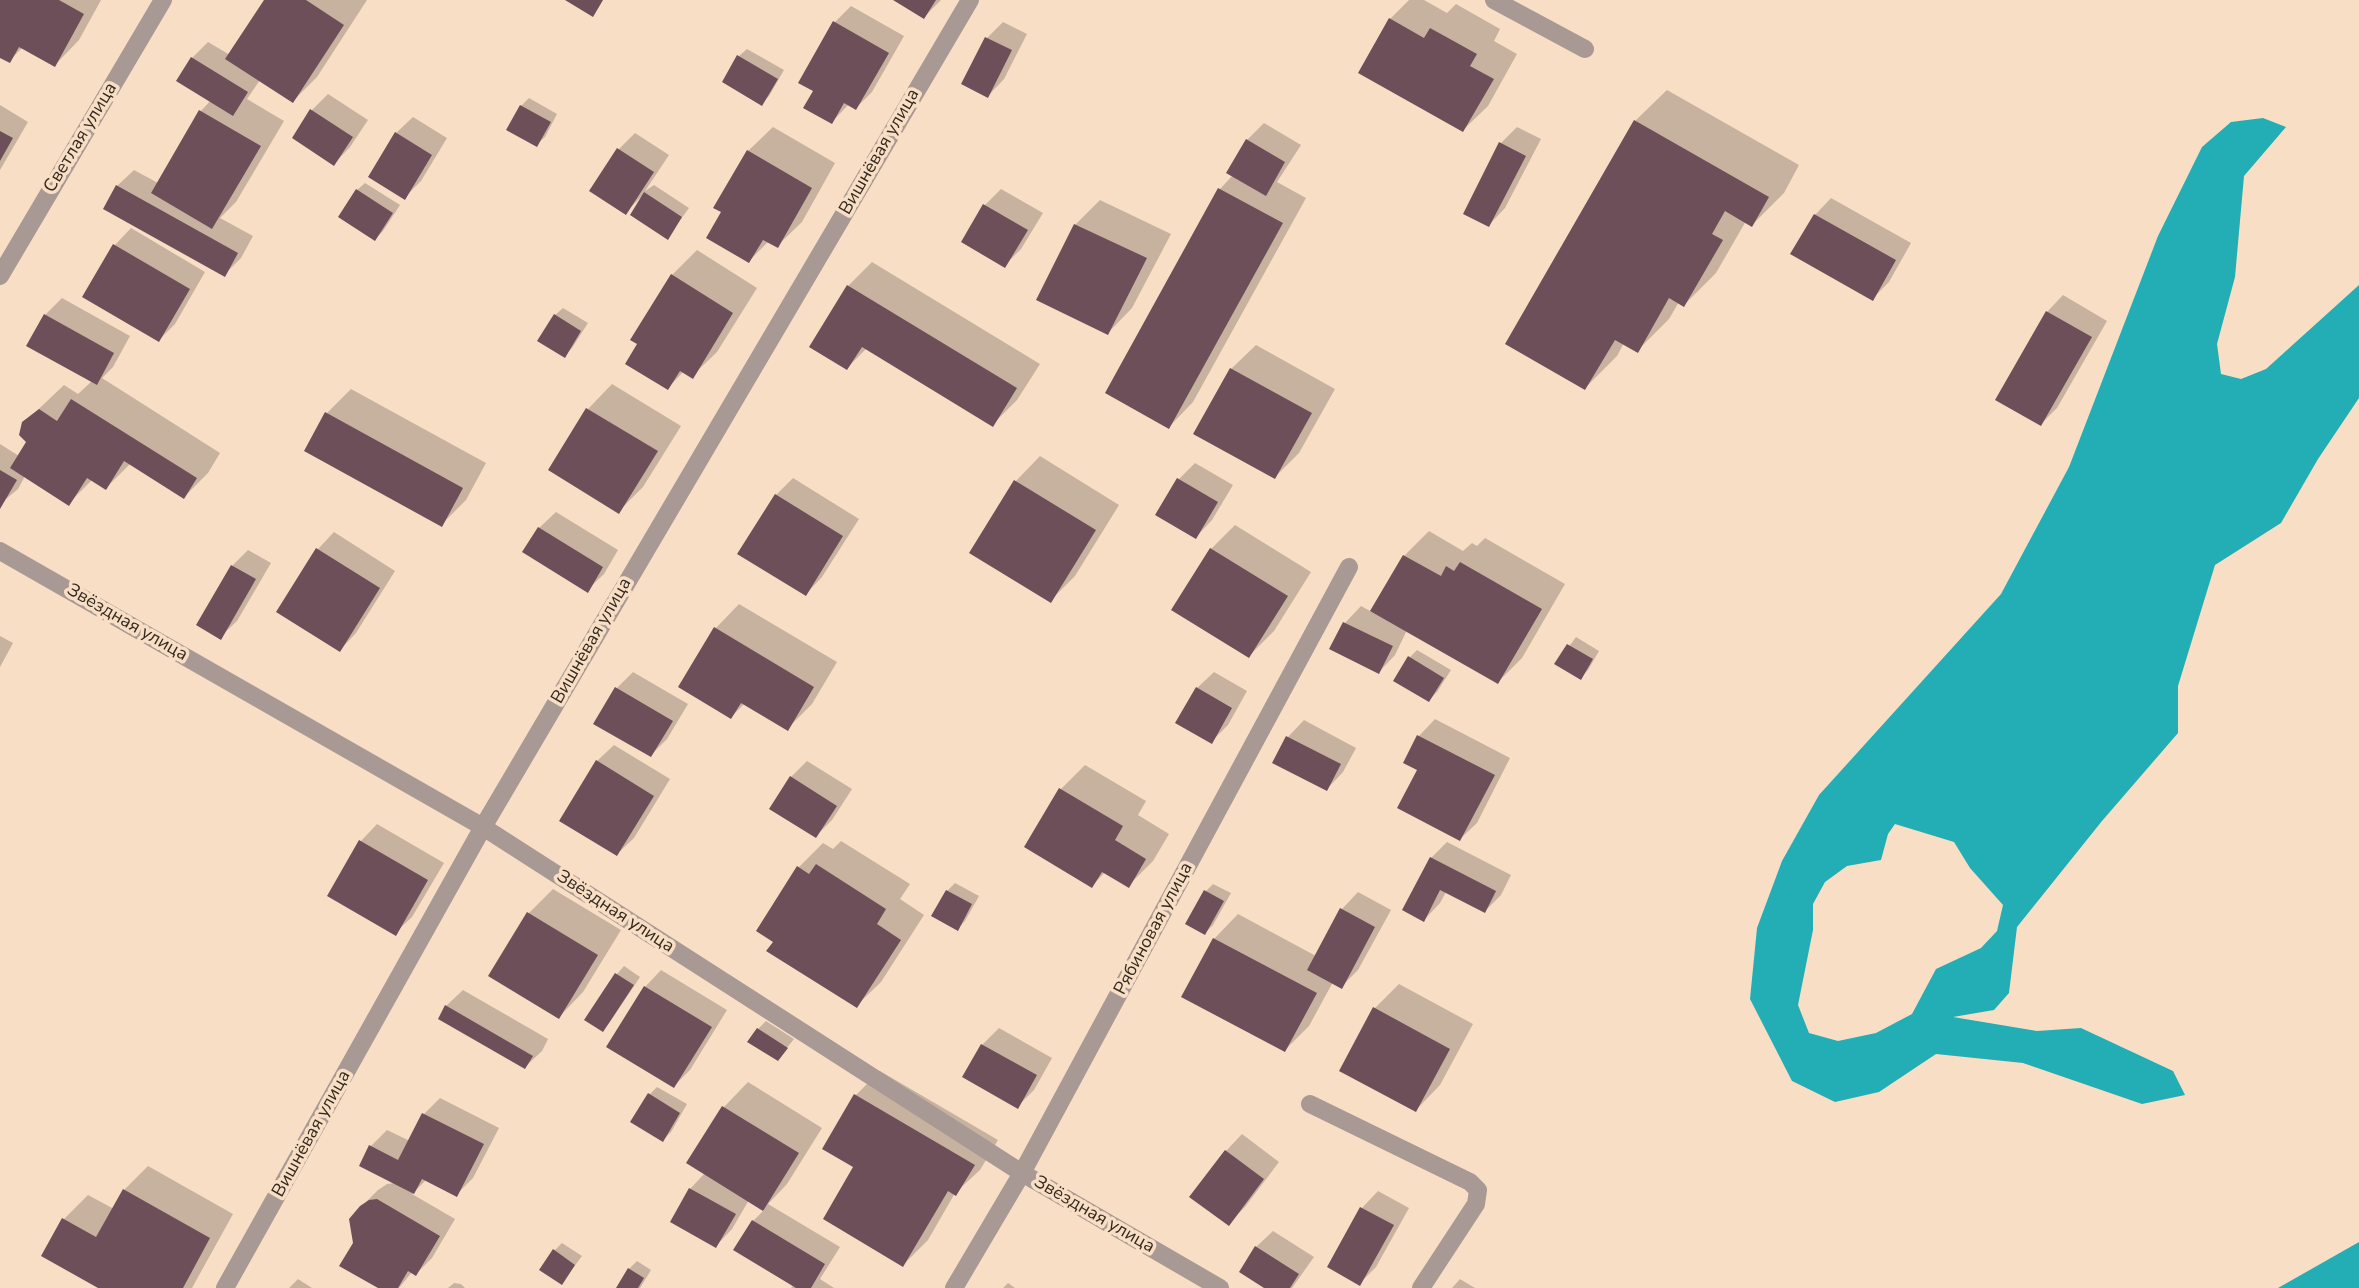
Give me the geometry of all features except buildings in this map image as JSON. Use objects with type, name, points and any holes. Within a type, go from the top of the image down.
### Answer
[{"type":"street","name":"Светлая улица","points":[[0,276],[163,0]]},
{"type":"street","name":"Вишнёвая улица","points":[[225,1288],[483,827],[970,0]]},
{"type":"street","points":[[1494,0],[1585,49]]},
{"type":"street","name":"Звёздная улица","points":[[0,551],[483,827],[1022,1173],[1220,1288]]},
{"type":"street","name":"Рябиновая улица","points":[[954,1288],[1022,1173],[1349,567]]},
{"type":"street","points":[[1310,1104],[1470,1182],[1478,1190],[1476,1204],[1421,1288]]},
{"type":"water","points":[[2263,118],[2286,127],[2244,176],[2235,277],[2217,344],[2221,374],[2241,379],[2266,369],[2359,285],[2359,398],[2318,459],[2281,523],[2215,565],[2178,686],[2178,733],[2102,821],[2017,927],[2009,993],[1994,1010],[1953,1017],[2037,1031],[2081,1028],[2173,1071],[2185,1095],[2142,1104],[2023,1063],[1936,1054],[1879,1092],[1835,1102],[1792,1081],[1750,999],[1757,928],[1782,861],[1819,795],[2001,594],[2069,467],[2158,236],[2202,147],[2231,122]],"holes":[[[1895,824],[1954,842],[1970,868],[2003,905],[1997,931],[1981,948],[1936,969],[1912,1014],[1876,1033],[1838,1041],[1809,1033],[1798,1005],[1813,930],[1813,904],[1825,882],[1847,866],[1881,860],[1888,834]]]},
{"type":"water","points":[[2359,1242],[2359,1288],[2278,1288]]}]
